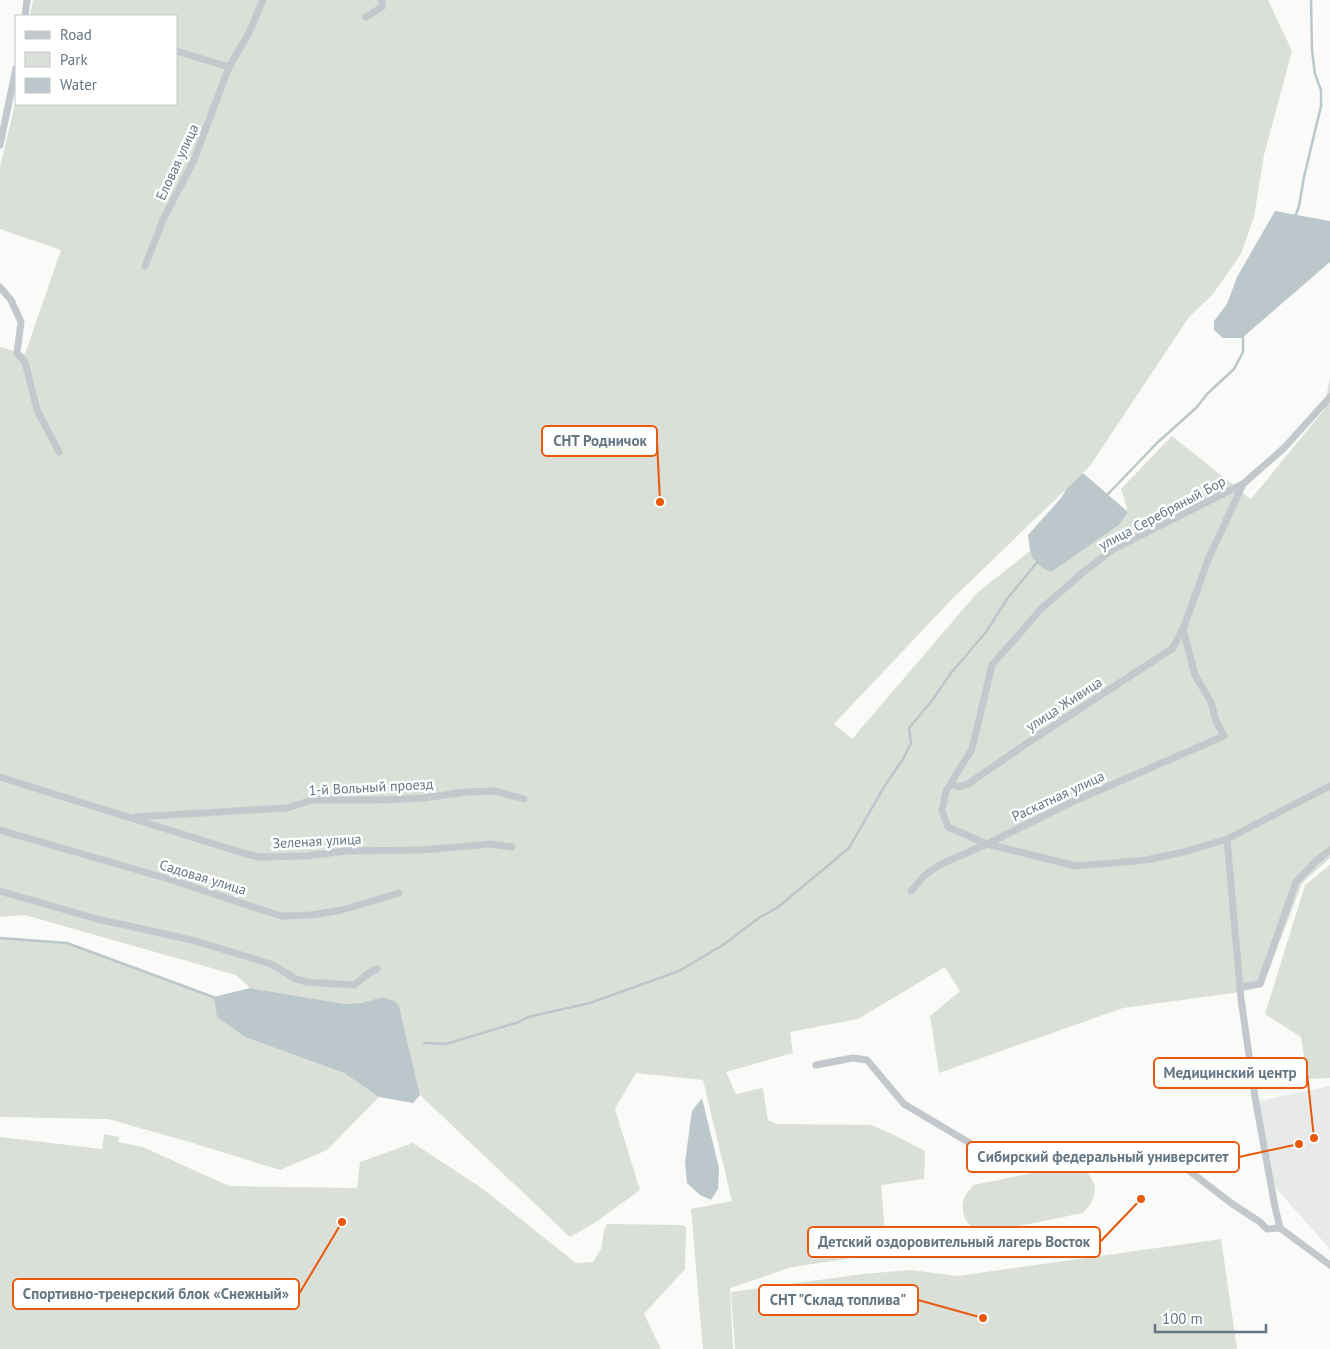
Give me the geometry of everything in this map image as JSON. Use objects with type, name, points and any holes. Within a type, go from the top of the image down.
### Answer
[{"type":"street","points":[[25,15],[27,0]]},
{"type":"street","points":[[178,52],[229,67],[249,33],[263,0]]},
{"type":"street","points":[[366,17],[382,6],[382,0]]},
{"type":"street","name":"Еловая улица","points":[[144,266],[163,220],[194,160],[229,67]]},
{"type":"street","points":[[0,145],[15,73]]},
{"type":"street","points":[[0,287],[11,300],[21,322],[17,353],[25,362],[37,410],[59,452]]},
{"type":"street","points":[[1243,484],[1284,448],[1330,397]]},
{"type":"street","points":[[1321,406],[1330,406]]},
{"type":"street","name":"улица Живица","points":[[951,784],[959,787],[968,784],[1173,648],[1183,629],[1208,560],[1243,484]]},
{"type":"street","name":"улица Серебряный Бор","points":[[1243,484],[1115,548],[1087,569],[1041,609],[992,664],[972,750],[946,791],[942,811],[948,827],[987,844],[1076,866],[1146,860],[1227,840],[1330,786]]},
{"type":"street","name":"Раскатная улица","points":[[911,890],[924,876],[939,865],[987,844],[1072,802],[1224,736],[1216,721],[1211,702],[1195,675],[1183,629]]},
{"type":"street","name":"Зеленая улица","points":[[0,777],[260,857],[306,856],[346,851],[422,850],[490,844],[512,847]]},
{"type":"street","name":"1-й Вольный проезд","points":[[129,817],[287,808],[312,800],[423,798],[466,792],[495,791],[524,799]]},
{"type":"street","name":"Садовая улица","points":[[0,830],[172,880],[281,916],[311,915],[342,910],[399,893]]},
{"type":"street","points":[[1227,840],[1240,987],[1255,1097],[1280,1228],[1330,1266]]},
{"type":"street","points":[[1240,987],[1260,984],[1296,882],[1316,861],[1330,850]]},
{"type":"street","points":[[0,892],[97,919],[192,940],[271,964],[296,979],[307,982],[354,984],[377,969]]},
{"type":"street","points":[[816,1064],[853,1058],[867,1060],[904,1104],[974,1145],[1000,1150],[1133,1146],[1154,1149],[1174,1159],[1231,1203],[1260,1222],[1266,1229],[1280,1228]]},
{"type":"shaded area","points":[[1330,1086],[1330,1249],[1275,1187],[1259,1101]]},
{"type":"green space","points":[[33,0],[1268,0],[1292,51],[1264,155],[1254,217],[1241,254],[1213,294],[1189,317],[1090,466],[952,599],[834,724],[852,739],[977,593],[1030,551],[1035,563],[1120,524],[1128,512],[1121,489],[1172,436],[1251,499],[1324,410],[1330,377],[1330,858],[1302,883],[1263,986],[1240,992],[1123,1008],[939,1073],[930,1016],[960,991],[945,967],[858,1019],[790,1032],[793,1053],[726,1072],[736,1094],[763,1088],[768,1120],[777,1124],[871,1125],[925,1151],[924,1179],[881,1185],[887,1253],[792,1267],[730,1288],[733,1349],[703,1349],[691,1209],[732,1201],[703,1080],[636,1073],[615,1109],[640,1190],[593,1224],[570,1237],[420,1095],[399,1006],[382,997],[361,1003],[345,1004],[250,988],[236,975],[25,915],[0,917],[0,347],[25,354],[61,250],[0,229],[0,167],[15,104],[178,105],[178,15],[30,15]]},
{"type":"green space","points":[[1330,865],[1330,1078],[1307,1079],[1301,1037],[1265,1014],[1305,885]]},
{"type":"green space","points":[[0,938],[67,943],[214,997],[218,1017],[245,1037],[344,1073],[379,1097],[327,1150],[280,1170],[108,1119],[0,1117]]},
{"type":"green space","points":[[104,1134],[119,1137],[118,1142],[143,1147],[229,1186],[357,1188],[360,1162],[413,1143],[483,1189],[576,1263],[593,1262],[601,1249],[604,1230],[607,1224],[682,1225],[686,1227],[685,1269],[644,1314],[661,1349],[0,1349],[0,1137],[102,1149]]},
{"type":"green space","points":[[1077,1164],[1089,1175],[1095,1187],[1093,1199],[1083,1213],[983,1233],[973,1228],[966,1220],[963,1210],[964,1198],[974,1185]]},
{"type":"green space","points":[[1221,1239],[1237,1349],[735,1349],[731,1292],[863,1274],[910,1270],[958,1276]]},
{"type":"water","points":[[1275,211],[1330,221],[1330,262],[1242,338],[1223,338],[1214,330],[1214,321],[1227,304],[1237,277]]},
{"type":"water","points":[[1083,473],[1128,512],[1120,524],[1051,572],[1035,562],[1031,554],[1028,535],[1061,498],[1067,488]]},
{"type":"water","points":[[250,988],[345,1004],[361,1003],[382,997],[394,1001],[399,1006],[420,1095],[413,1103],[379,1097],[344,1073],[245,1037],[217,1017],[214,997]]},
{"type":"water","points":[[702,1098],[719,1168],[718,1189],[711,1200],[700,1195],[687,1183],[685,1162],[692,1111]]},
{"type":"waterway","points":[[1295,217],[1321,106],[1321,90],[1315,74],[1312,50],[1311,0]]},
{"type":"waterway","points":[[1107,495],[1157,443],[1197,407],[1207,394],[1234,369],[1243,352],[1243,336]]},
{"type":"waterway","points":[[424,1043],[446,1044],[519,1022],[528,1017],[590,1003],[679,971],[723,945],[760,917],[777,908],[849,848],[884,787],[903,759],[911,743],[909,728],[931,702],[951,673],[986,632],[1007,599],[1038,561]]},
{"type":"waterway","points":[[0,938],[67,943],[216,998]]},
{"type":"place","name":"СНТ Родничок","points":[[660,502]]},
{"type":"place","name":"Медицинский центр","points":[[1314,1138]]},
{"type":"place","name":"Сибирский федеральный университет","points":[[1299,1144]]},
{"type":"place","name":"Детский оздоровительный лагерь Восток","points":[[1141,1199]]},
{"type":"place","name":"Спортивно-тренерский блок «Снежный»","points":[[342,1222]]},
{"type":"place","name":"СНТ \"Склад топлива\"","points":[[983,1318]]}]
